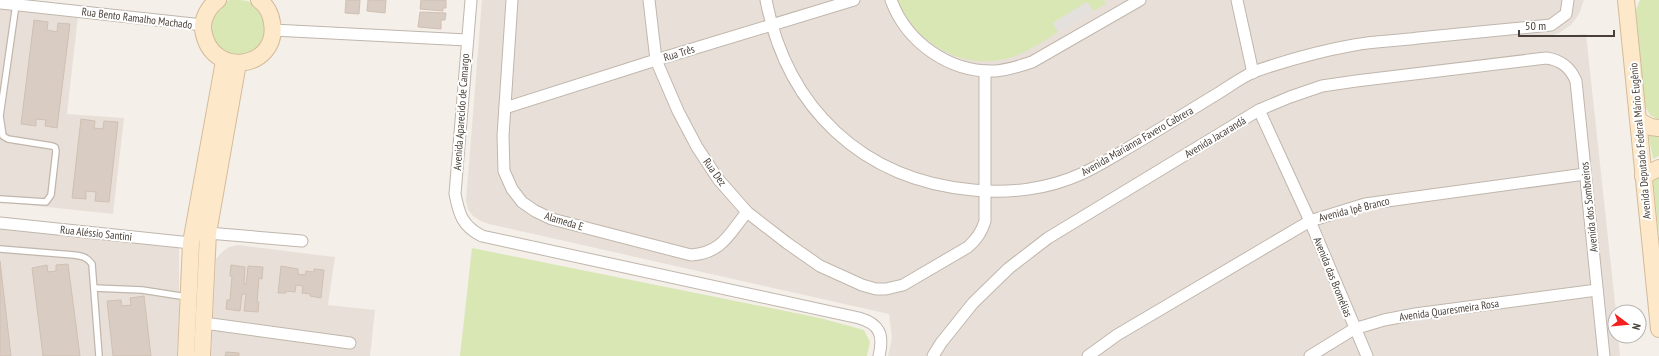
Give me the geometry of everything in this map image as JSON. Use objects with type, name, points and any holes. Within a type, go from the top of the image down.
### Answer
[{"type":"street","points":[[218,0],[206,13],[203,25],[205,40],[212,52],[231,62],[251,61],[262,54],[270,43],[273,30],[271,16],[264,4],[258,0]]},
{"type":"street","name":"Avenida Aparecido de Camargo","points":[[471,0],[455,194],[458,209],[464,222],[475,233],[482,236],[870,321],[876,327],[880,335],[882,344],[879,356]]},
{"type":"street","name":"Alameda E","points":[[512,0],[503,136],[504,171],[512,189],[522,202],[535,211],[552,219],[691,255],[702,254],[718,247],[747,212]]},
{"type":"street","name":"Rua Dez","points":[[649,0],[656,60],[678,111],[697,146],[718,179],[747,212],[820,266],[862,285],[876,289],[886,289],[903,285],[968,247],[976,240],[982,231],[985,221],[985,71]]},
{"type":"street","name":"Avenida Marianna Favero Cabrera","points":[[766,0],[771,25],[783,59],[801,91],[824,120],[850,144],[881,164],[914,179],[949,188],[985,192],[1006,192],[1051,186],[1081,174],[1110,159],[1253,72],[1309,54],[1355,45],[1551,25],[1566,14],[1568,0]]},
{"type":"street","name":"Rua Três","points":[[505,108],[656,60],[854,0]]},
{"type":"street","points":[[891,0],[904,24],[918,41],[932,54],[966,69],[985,71],[998,71],[1015,68],[1032,62],[1140,0]]},
{"type":"street","points":[[1237,0],[1253,72]]},
{"type":"street","name":"Avenida Deputado Federal Mário Eugênio","points":[[1628,1],[1643,176],[1659,329]]},
{"type":"street","name":"Rua Bento Ramalho Machado","points":[[0,3],[203,25]]},
{"type":"street","points":[[273,30],[467,40]]},
{"type":"street","name":"Avenida Jacarandá","points":[[933,356],[941,343],[973,303],[1009,268],[1042,242],[1259,110],[1322,86],[1356,80],[1546,58],[1562,63]]},
{"type":"street","points":[[202,356],[208,233],[231,62]]},
{"type":"street","points":[[186,356],[191,243],[231,62]]},
{"type":"street","name":"Avenida dos Sombreiros","points":[[1562,63],[1573,74],[1576,81],[1604,356]]},
{"type":"street","name":"Avenida das Bromélias","points":[[1259,110],[1310,221],[1354,329],[1367,356]]},
{"type":"street","points":[[1639,121],[1651,127],[1659,128]]},
{"type":"street","points":[[1643,176],[1659,168]]},
{"type":"street","name":"Avenida Ipê Branco","points":[[1088,356],[1118,334],[1310,221],[1365,204],[1585,174]]},
{"type":"street","name":"Rua Aléssio Santini","points":[[0,222],[191,243]]},
{"type":"street","points":[[208,233],[302,241]]},
{"type":"street","name":"Avenida Quaresmeira Rosa","points":[[1310,356],[1354,329],[1384,320],[1415,314],[1597,290]]},
{"type":"street","points":[[204,323],[350,343]]},
{"type":"lane","points":[[0,199],[46,202],[51,195],[56,151],[55,147],[52,146],[8,139],[4,136],[0,116],[16,4]]},
{"type":"lane","points":[[0,249],[83,256],[92,264],[99,356]]},
{"type":"lane","points":[[94,288],[142,290],[188,297]]},
{"type":"shaded area","points":[[482,0],[1584,0],[1579,14],[1571,25],[1559,33],[1548,37],[1586,34],[1615,304],[1607,304],[1607,344],[1619,344],[1620,356],[888,356],[892,338],[889,314],[489,224],[473,216],[468,209],[466,201]]},
{"type":"shaded area","points":[[1087,2],[1093,11],[1058,32],[1053,23]]},
{"type":"shaded area","points":[[0,9],[78,16],[67,114],[124,118],[113,214],[0,202]]},
{"type":"shaded area","points":[[0,228],[77,237],[179,245],[177,356],[0,356]]},
{"type":"shaded area","points":[[237,245],[335,257],[328,305],[375,310],[370,356],[211,356],[216,259],[229,247]]},
{"type":"green space","points":[[230,0],[245,1],[253,4],[268,22],[261,48],[237,58],[214,46],[209,26],[209,20],[214,10]]},
{"type":"green space","points":[[897,0],[1104,0],[1106,4],[1093,11],[1087,2],[1053,23],[1058,32],[1021,54],[997,61],[979,61],[961,58],[945,52],[930,42],[917,30],[906,16]]},
{"type":"green space","points":[[1640,0],[1659,0],[1659,120],[1650,115],[1644,104],[1636,10]]},
{"type":"green space","points":[[1648,133],[1659,135],[1659,156],[1653,159]]},
{"type":"green space","points":[[1659,171],[1659,235],[1653,179]]},
{"type":"green space","points":[[472,248],[820,318],[864,330],[870,342],[867,356],[460,356]]},
{"type":"building","points":[[346,0],[360,0],[359,14],[345,13]]},
{"type":"building","points":[[368,0],[386,0],[385,13],[367,11]]},
{"type":"building","points":[[421,0],[446,0],[446,8],[443,8],[443,11],[420,9]]},
{"type":"building","points":[[420,12],[446,13],[445,20],[441,20],[441,29],[418,27]]},
{"type":"building","points":[[34,20],[48,22],[47,30],[57,32],[58,23],[70,24],[57,128],[45,126],[46,120],[36,119],[36,126],[21,124]]},
{"type":"building","points":[[81,119],[95,121],[94,128],[103,129],[104,121],[118,122],[109,202],[95,201],[96,192],[86,191],[86,199],[72,198]]},
{"type":"building","points":[[0,261],[11,356],[0,356]]},
{"type":"building","points":[[68,264],[80,356],[43,356],[32,268],[47,265],[48,272],[56,271],[56,265]]},
{"type":"building","points":[[231,265],[245,267],[244,284],[246,284],[248,266],[263,267],[262,279],[259,278],[257,302],[259,302],[258,312],[244,311],[246,294],[242,294],[240,311],[226,309],[227,300],[230,300],[232,276],[230,276]]},
{"type":"building","points":[[281,266],[298,269],[298,274],[305,275],[306,271],[314,272],[314,269],[324,270],[321,298],[302,293],[303,286],[296,285],[295,292],[286,291],[286,293],[278,293]]},
{"type":"building","points":[[144,296],[151,356],[113,356],[107,301],[121,300],[122,306],[131,305],[130,298]]},
{"type":"building","points":[[226,352],[239,353],[239,356],[225,356]]}]
